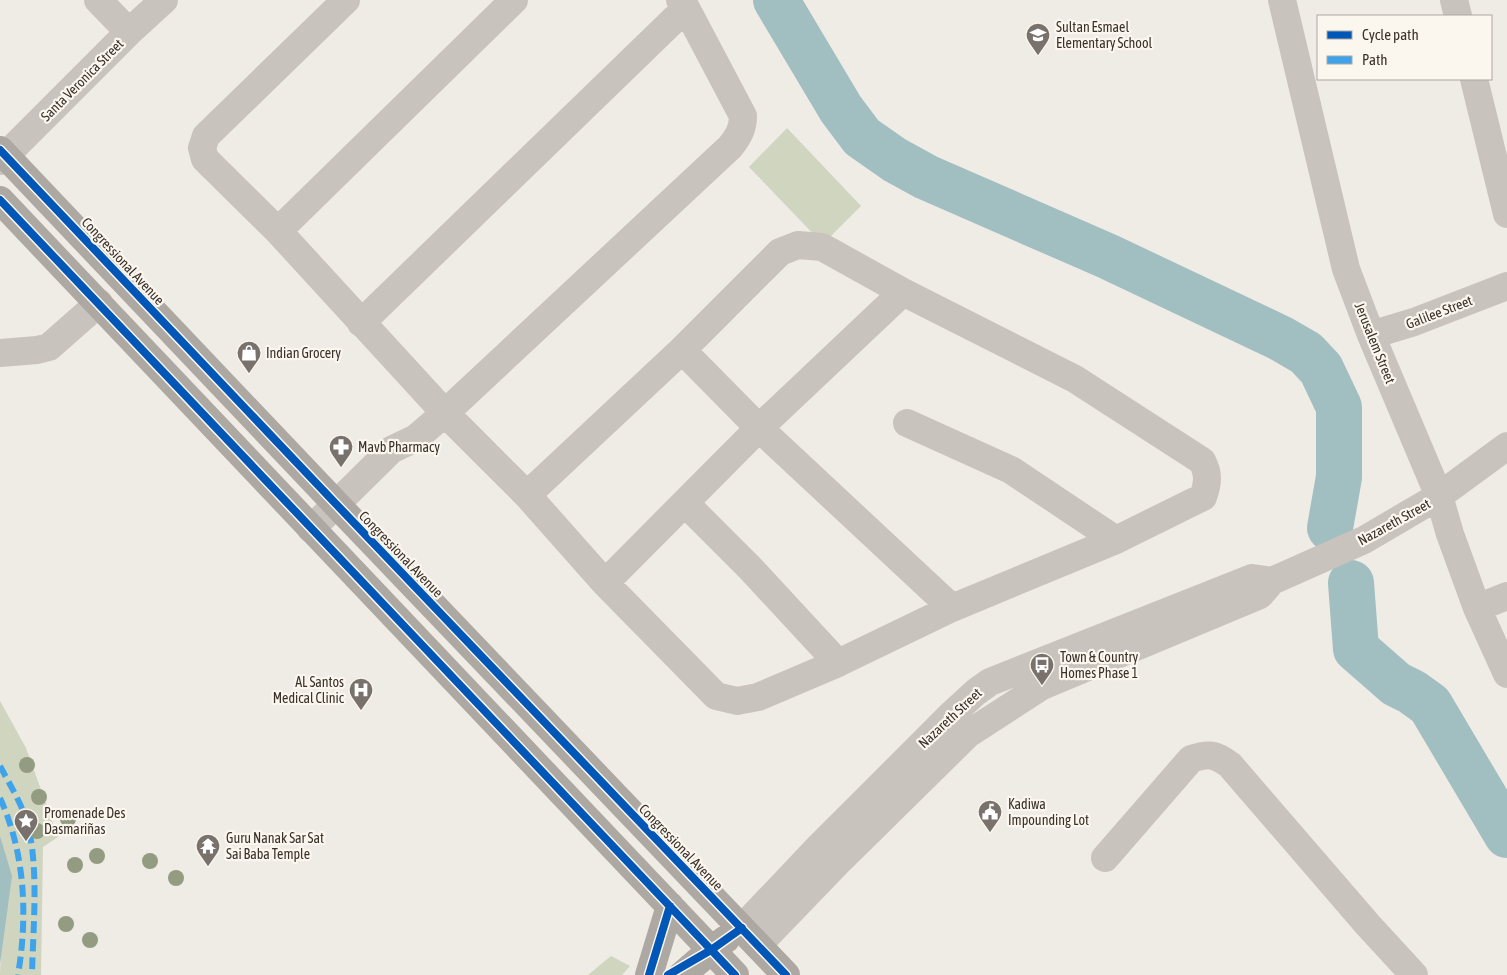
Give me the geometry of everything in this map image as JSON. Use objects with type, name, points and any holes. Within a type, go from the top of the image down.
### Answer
[{"type":"main road","name":"Congressional Avenue","points":[[2,155],[786,975]]},
{"type":"main road","points":[[0,200],[734,975],[750,936]]},
{"type":"main road","points":[[649,975],[670,906]]},
{"type":"main road","points":[[682,975],[711,950],[750,936]]},
{"type":"street","points":[[98,0],[129,32]]},
{"type":"street","name":"Santa Veronica Street","points":[[2,155],[164,0]]},
{"type":"street","points":[[346,0],[206,136],[202,148],[206,159],[278,231],[445,413],[527,495],[605,583],[716,696],[737,701],[758,697],[838,663],[952,608],[1116,540],[1203,497],[1207,486],[1207,472],[1202,461],[1075,379],[903,292],[822,247],[798,245],[780,252],[682,350],[527,495]]},
{"type":"street","points":[[278,231],[514,0]]},
{"type":"street","name":"Jerusalem Street","points":[[1282,0],[1346,269],[1371,336],[1439,496],[1450,534],[1477,608],[1507,674]]},
{"type":"street","points":[[1454,0],[1458,15]]},
{"type":"street","points":[[316,535],[342,510],[402,461],[416,438],[730,148],[743,127],[743,116],[683,4],[361,323]]},
{"type":"street","points":[[1474,80],[1507,214]]},
{"type":"street","name":"Galilee Street","points":[[1371,336],[1414,322],[1507,286]]},
{"type":"street","points":[[605,583],[760,428],[903,292]]},
{"type":"street","points":[[0,353],[37,350],[49,347],[99,303]]},
{"type":"street","points":[[682,350],[760,428],[952,608]]},
{"type":"street","points":[[907,424],[1012,470],[1116,540]]},
{"type":"street","name":"Nazareth Street","points":[[750,936],[819,847],[953,713],[990,682],[1252,578],[1278,578],[1364,540],[1439,496],[1507,446]]},
{"type":"street","points":[[685,503],[750,568],[838,663]]},
{"type":"street","points":[[1477,608],[1507,596]]},
{"type":"street","points":[[1105,858],[1191,759],[1204,754],[1218,757],[1230,765],[1368,925],[1414,975]]},
{"type":"green space","points":[[787,128],[861,206],[823,244],[749,167]]},
{"type":"green space","name":"Promenade Des Dasmariñas","points":[[0,701],[26,748],[58,837],[43,847],[41,975],[0,975],[5,855],[0,836]]},
{"type":"green space","points":[[611,956],[630,966],[622,975],[588,975]]},
{"type":"water","points":[[0,836],[12,876],[0,964]]},
{"type":"waterway","points":[[776,0],[841,109],[862,137],[895,160],[926,177],[1107,256],[1280,338],[1306,353],[1321,369],[1339,407],[1339,477],[1330,528]]},
{"type":"waterway","points":[[1351,583],[1356,649],[1396,684],[1412,692],[1430,705],[1507,835]]},
{"type":"marked path","points":[[0,766],[16,795],[28,825],[31,843],[34,880],[32,975]]},
{"type":"marked path","points":[[0,798],[15,840],[22,885],[23,930],[18,975]]},
{"type":"cycle path","points":[[0,150],[786,975]]},
{"type":"cycle path","points":[[0,200],[735,975]]},
{"type":"cycle path","points":[[649,975],[670,906]]},
{"type":"cycle path","points":[[668,975],[711,950],[742,928]]},
{"type":"place","name":"Sultan Esmael Elementary School","points":[[1038,56]]},
{"type":"place","name":"Indian Grocery","points":[[249,374]]},
{"type":"place","name":"Mavb Pharmacy","points":[[341,468]]},
{"type":"place","name":"Town & Country Homes Phase 1","points":[[1042,686]]},
{"type":"place","name":"AL Santos Medical Clinic","points":[[361,711]]},
{"type":"place","name":"Kadiwa Impounding Lot","points":[[990,833]]},
{"type":"place","name":"Promenade Des Dasmariñas","points":[[26,842]]},
{"type":"place","name":"Guru Nanak Sar Sat Sai Baba Temple","points":[[208,867]]}]
